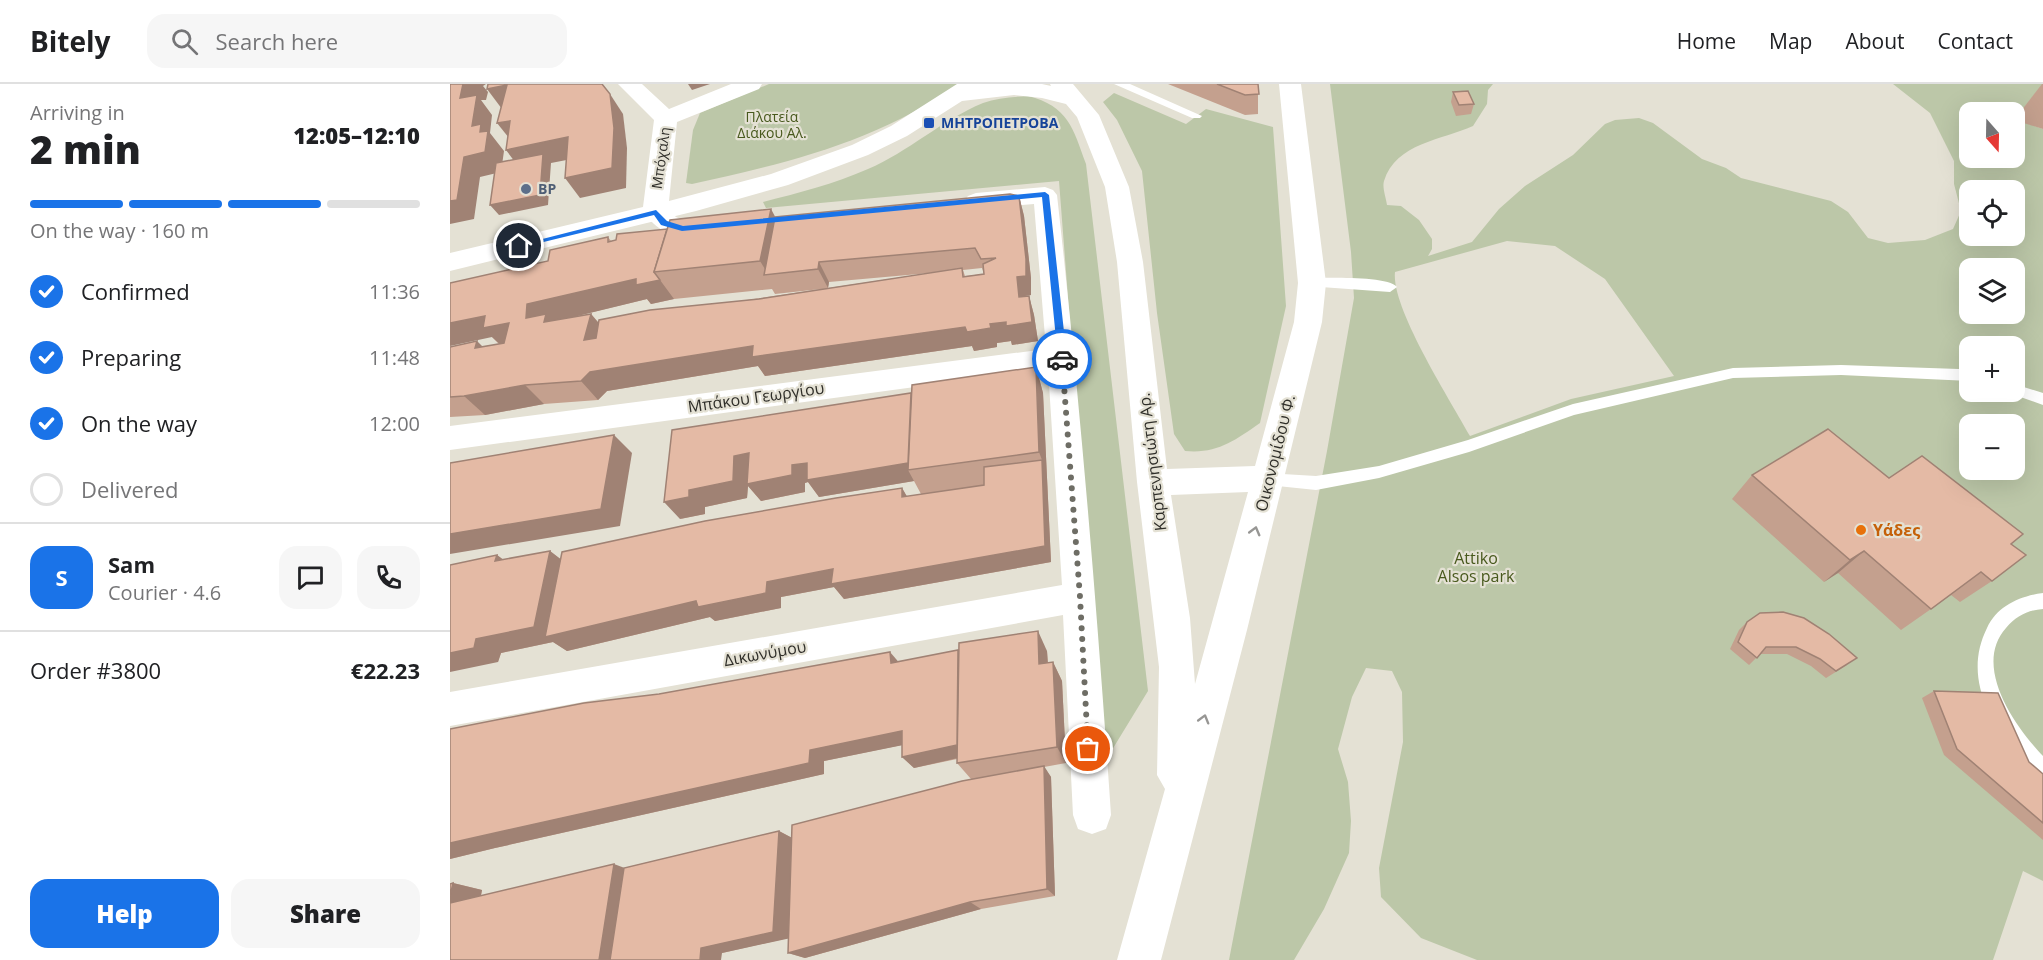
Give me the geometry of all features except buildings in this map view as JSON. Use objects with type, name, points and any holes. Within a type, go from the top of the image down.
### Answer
[{"type":"street","name":"Μπόχαλη","points":[[629,84],[666,118],[656,212]]},
{"type":"street","points":[[666,118],[751,84]]},
{"type":"street","name":"Οικονομίδου Φ.","points":[[1177,816],[1229,630],[1308,322],[1312,283],[1290,84]]},
{"type":"street","points":[[450,262],[749,190],[826,165],[904,129],[929,115],[963,90],[1010,87],[1079,95]]},
{"type":"street","name":"Καρπενησιώτη Αρ.","points":[[1079,95],[1104,150],[1119,198],[1130,262],[1153,482],[1173,618],[1177,667],[1177,816]]},
{"type":"street","points":[[952,203],[1045,195],[1062,357],[1080,597],[1092,815]]},
{"type":"street","points":[[656,212],[664,223],[677,229],[729,224]]},
{"type":"street","name":"Μπάκου Γεωργίου","points":[[450,438],[1062,357]]},
{"type":"street","points":[[1153,482],[1268,479]]},
{"type":"street","name":"Δικωνύμου","points":[[450,709],[1080,597]]},
{"type":"street","points":[[1139,960],[1177,816]]},
{"type":"lane","points":[[1120,84],[1196,116]]},
{"type":"lane","points":[[1312,283],[1390,287]]},
{"type":"lane","points":[[1268,479],[1316,483],[1379,472],[1469,446],[1573,410],[1733,373],[1841,370],[1959,374]]},
{"type":"lane","points":[[2025,393],[2043,399]]},
{"type":"lane","points":[[2043,601],[2033,602],[2005,615],[1988,639],[1985,672],[1996,710],[2023,750],[2043,770]]},
{"type":"green space","name":"Πλατεία Διάκου Αλ.","points":[[769,84],[958,84],[928,104],[896,121],[830,148],[761,168],[692,184],[686,183],[693,130],[700,113]]},
{"type":"green space","name":"Attiko Alsos park","points":[[1330,84],[1493,84],[1488,90],[1487,104],[1473,126],[1421,144],[1409,151],[1390,168],[1384,181],[1387,205],[1401,206],[1419,220],[1432,239],[1432,249],[1428,256],[1472,242],[1499,209],[1525,186],[1573,155],[1605,124],[1615,120],[1639,118],[1653,123],[1702,159],[1726,168],[1741,178],[1831,201],[1848,212],[1868,238],[1888,243],[1925,240],[1953,229],[1959,216],[1959,246],[2025,246],[2025,180],[1959,180],[1959,203],[1954,184],[1954,161],[1930,113],[1893,84],[2043,84],[2025,106],[2025,102],[1959,102],[1959,168],[2025,168],[2025,123],[2043,129],[2043,881],[2023,871],[1993,960],[1477,960],[1421,938],[1381,897],[1379,868],[1403,742],[1402,692],[1392,671],[1366,668],[1352,697],[1338,749],[1348,782],[1351,821],[1349,853],[1324,909],[1294,960],[1229,960],[1327,451],[1354,298],[1351,252]],"holes":[[[1507,241],[1555,246],[1605,279],[1674,376],[1571,399],[1470,436],[1412,330],[1396,288],[1395,272]]]},
{"type":"green space","points":[[1114,93],[1186,124],[1206,109],[1273,127],[1286,306],[1260,423],[1233,441],[1216,448],[1185,451],[1174,434],[1157,313],[1142,171],[1117,120],[1103,102]]},
{"type":"green space","points":[[1028,96],[1041,100],[1061,112],[1072,129],[1086,164],[1148,691],[1104,763],[1059,181],[766,208],[763,202],[829,184],[868,169],[897,154],[953,118],[983,103]]},
{"type":"way so far","points":[[1062,359],[1080,597],[1088,749]]},
{"type":"place","name":"ΜΗΤΡΟΠΕΤΡΟΒΑ","points":[[929,123]]},
{"type":"place","name":"BP","points":[[526,189]]},
{"type":"place","name":"Υάδες","points":[[1861,530]]},
{"type":"route","points":[[519,246],[656,212],[664,223],[677,229],[1045,195],[1062,359]]}]
